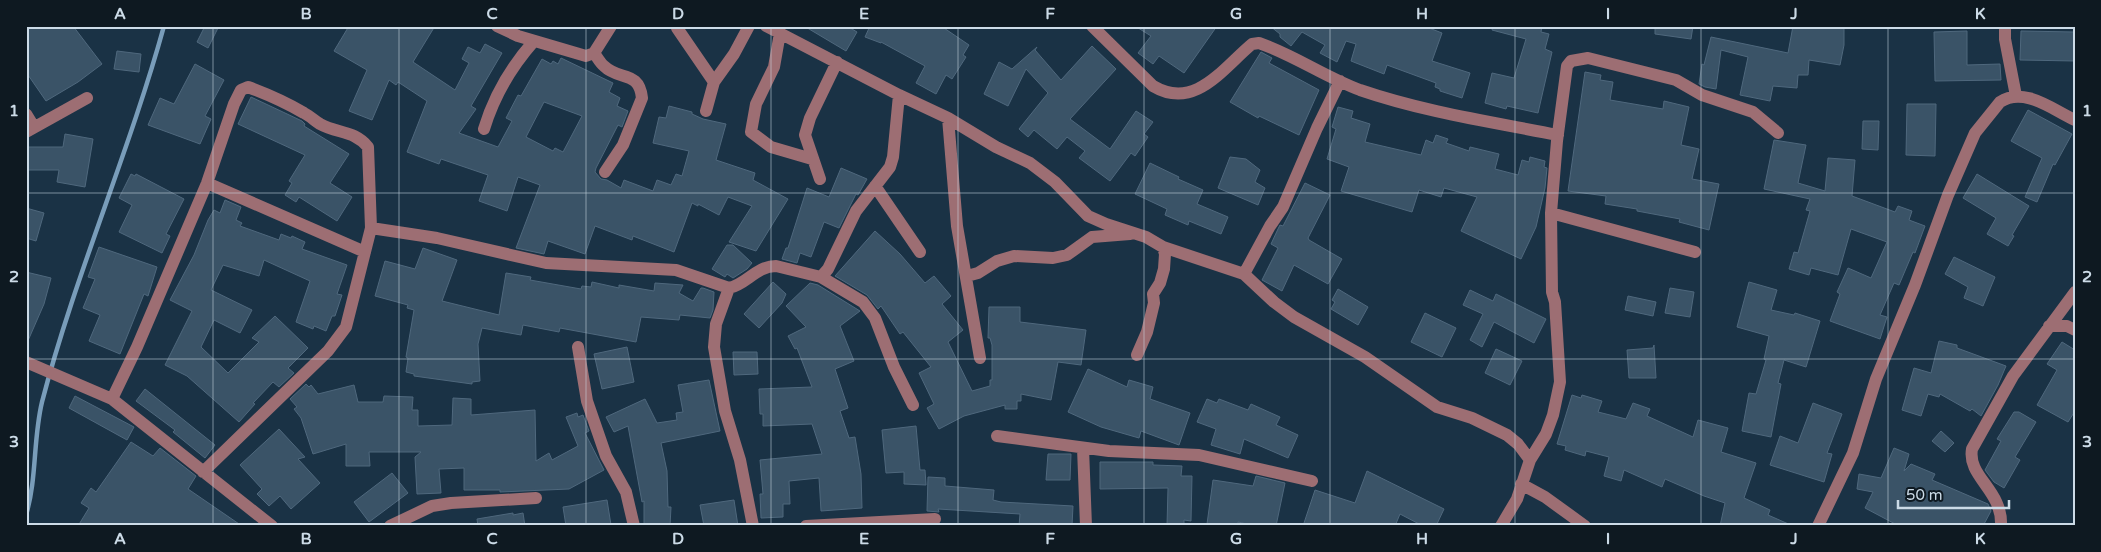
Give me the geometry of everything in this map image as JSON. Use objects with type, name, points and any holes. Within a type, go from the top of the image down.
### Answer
[{"type":"street","points":[[497,26],[534,41],[577,55],[586,56],[594,53],[611,26]]},
{"type":"street","points":[[706,111],[714,82],[734,54],[749,26]]},
{"type":"street","points":[[766,26],[899,95],[948,118],[996,147],[1030,163],[1055,182],[1088,216],[1146,237],[1163,247],[1244,274],[1274,302],[1294,317],[1365,357],[1437,407],[1472,418],[1507,435],[1518,444],[1530,460]]},
{"type":"street","points":[[1092,26],[1153,86],[1164,92],[1197,90],[1220,76],[1252,44],[1259,43],[1360,90],[1424,108],[1558,135]]},
{"type":"street","points":[[2005,26],[2005,39],[2016,96]]},
{"type":"street","points":[[677,28],[714,82]]},
{"type":"street","points":[[780,33],[774,67],[756,104],[751,132],[771,147],[812,159]]},
{"type":"street","points":[[484,129],[491,104],[518,59],[534,41]]},
{"type":"street","points":[[594,53],[605,67],[635,80],[641,91],[642,98],[623,145],[605,172]]},
{"type":"street","points":[[1501,526],[1517,499],[1530,460],[1546,434],[1560,382],[1555,302],[1552,292],[1551,213],[1567,66],[1571,61],[1588,58],[1676,80],[1702,94],[1753,112],[1778,133]]},
{"type":"street","points":[[820,179],[805,135],[810,118],[837,62]]},
{"type":"street","points":[[1244,274],[1270,226],[1283,208],[1316,128],[1340,81]]},
{"type":"street","points":[[112,399],[137,347],[207,183],[234,104],[241,90],[248,87],[305,113],[321,125],[356,135],[363,140],[368,147],[371,228],[346,327],[328,351],[204,472]]},
{"type":"street","points":[[822,277],[856,211],[890,167],[893,157],[899,95]]},
{"type":"street","points":[[1818,526],[1853,453],[1876,379],[1915,285],[1948,195],[1975,133],[2000,102],[2005,98],[2016,96],[2028,96],[2075,120]]},
{"type":"street","points":[[26,114],[30,130],[87,98]]},
{"type":"street","points":[[948,118],[957,226],[980,358]]},
{"type":"street","points":[[207,183],[365,252]]},
{"type":"street","points":[[875,186],[920,252]]},
{"type":"street","points":[[1551,213],[1696,252]]},
{"type":"street","points":[[371,228],[437,238],[546,263],[676,270],[729,288],[761,268],[769,266],[822,277],[863,302],[875,318],[894,367],[913,405]]},
{"type":"street","points":[[966,276],[978,273],[997,261],[1014,256],[1053,258],[1067,255],[1092,237],[1127,236],[1134,233]]},
{"type":"street","points":[[1137,354],[1147,332],[1154,303],[1153,294],[1160,283],[1164,269],[1165,254],[1163,247]]},
{"type":"street","points":[[729,288],[716,324],[714,347],[725,411],[740,460],[753,526]]},
{"type":"street","points":[[2001,526],[2000,508],[1992,492],[1971,463],[1972,449],[2013,376],[2075,292]]},
{"type":"street","points":[[2049,326],[2067,326],[2075,330]]},
{"type":"street","points":[[578,347],[587,400],[606,456],[626,492],[634,526]]},
{"type":"street","points":[[26,362],[112,399],[272,526]]},
{"type":"street","points":[[997,436],[1083,448],[1199,455],[1312,481]]},
{"type":"street","points":[[1083,448],[1086,526]]},
{"type":"street","points":[[1521,484],[1545,497],[1585,526]]},
{"type":"street","points":[[390,526],[432,506],[451,503],[536,498]]},
{"type":"street","points":[[806,526],[935,519]]},
{"type":"building","points":[[26,26],[73,26],[102,64],[78,82],[46,101],[26,72]]},
{"type":"building","points":[[205,26],[219,26],[208,48],[197,42]]},
{"type":"building","points":[[349,26],[435,26],[413,62],[455,90],[469,63],[462,59],[468,47],[480,53],[485,44],[502,53],[471,106],[476,109],[459,133],[498,147],[512,121],[506,118],[518,95],[521,96],[542,59],[551,64],[553,61],[558,64],[561,58],[613,83],[609,92],[620,98],[617,106],[628,111],[622,127],[618,125],[596,168],[595,172],[601,179],[607,180],[621,188],[624,180],[653,191],[657,180],[671,185],[676,174],[682,176],[689,151],[653,143],[659,117],[666,118],[669,106],[692,112],[692,114],[703,119],[726,124],[716,160],[755,173],[753,180],[788,199],[756,251],[729,242],[752,206],[728,197],[719,215],[698,204],[698,206],[692,203],[674,252],[633,236],[632,240],[595,226],[585,254],[548,241],[544,254],[516,248],[540,185],[518,177],[507,211],[479,201],[488,175],[441,159],[439,164],[407,152],[427,101],[398,82],[396,85],[389,80],[372,120],[349,111],[367,70],[334,51]],"holes":[[[544,102],[582,116],[563,152],[555,148],[553,151],[526,137]]]},
{"type":"building","points":[[804,26],[847,26],[857,32],[846,51]]},
{"type":"building","points":[[870,26],[941,26],[969,45],[963,55],[966,57],[952,79],[946,75],[936,94],[916,83],[925,66],[881,42],[865,37]]},
{"type":"building","points":[[1135,26],[1217,26],[1184,73],[1159,56],[1153,64],[1138,53],[1151,36]]},
{"type":"building","points":[[1270,26],[1424,26],[1442,33],[1432,61],[1470,73],[1462,98],[1440,91],[1440,89],[1435,87],[1436,83],[1387,65],[1384,74],[1351,61],[1356,44],[1346,41],[1337,62],[1320,53],[1325,45],[1302,32],[1291,46]]},
{"type":"building","points":[[1493,26],[1542,26],[1541,32],[1549,34],[1545,49],[1552,52],[1538,113],[1507,106],[1506,109],[1485,103],[1492,73],[1514,78],[1526,39],[1492,30]]},
{"type":"building","points":[[1655,26],[1693,26],[1691,39],[1655,34]]},
{"type":"building","points":[[1793,26],[1844,26],[1844,45],[1840,65],[1809,60],[1808,75],[1798,75],[1797,88],[1773,86],[1770,101],[1740,95],[1748,57],[1721,50],[1716,89],[1699,84],[1702,64],[1704,65],[1711,37],[1788,53]]},
{"type":"building","points":[[1967,31],[1967,65],[2000,64],[2001,80],[1935,81],[1934,32]]},
{"type":"building","points":[[2021,31],[2075,32],[2075,61],[2020,60]]},
{"type":"building","points":[[1092,46],[1116,69],[1070,119],[1110,149],[1136,111],[1153,122],[1144,134],[1148,137],[1135,156],[1131,153],[1110,181],[1079,158],[1085,151],[1067,137],[1057,149],[1034,130],[1028,137],[1019,129],[1048,93],[1026,69],[1008,106],[984,94],[999,62],[1012,69],[1037,47],[1035,50],[1061,80]]},
{"type":"building","points":[[117,51],[141,54],[139,72],[114,69]]},
{"type":"building","points":[[1261,52],[1272,58],[1269,63],[1319,90],[1299,135],[1259,116],[1258,118],[1230,102]]},
{"type":"building","points":[[195,64],[224,80],[205,116],[211,119],[200,144],[148,125],[160,98],[174,104]]},
{"type":"building","points":[[1585,72],[1601,75],[1600,80],[1613,82],[1610,100],[1663,109],[1664,101],[1689,107],[1681,145],[1699,149],[1692,179],[1719,184],[1709,230],[1679,222],[1680,219],[1605,204],[1606,196],[1568,191]]},
{"type":"building","points":[[251,97],[302,121],[305,124],[304,126],[349,154],[330,183],[352,197],[337,221],[299,197],[296,202],[285,195],[292,183],[289,181],[305,155],[238,124]]},
{"type":"building","points":[[1907,104],[1936,104],[1935,156],[1906,155]]},
{"type":"building","points":[[1338,107],[1353,111],[1351,118],[1370,124],[1365,142],[1421,155],[1426,140],[1433,143],[1436,135],[1448,139],[1446,143],[1469,151],[1470,147],[1499,154],[1495,169],[1518,175],[1522,160],[1529,162],[1530,157],[1545,161],[1544,167],[1547,168],[1545,188],[1536,227],[1521,259],[1461,231],[1477,197],[1444,188],[1441,197],[1419,190],[1412,212],[1341,191],[1349,167],[1327,159],[1336,129],[1332,127]]},
{"type":"building","points":[[2028,110],[2072,134],[2055,165],[2053,164],[2037,202],[2025,197],[2042,158],[2011,141]]},
{"type":"building","points":[[1863,121],[1879,121],[1878,150],[1862,149]]},
{"type":"building","points":[[65,134],[93,139],[85,187],[57,182],[59,170],[26,170],[26,147],[63,147]]},
{"type":"building","points":[[1774,140],[1806,145],[1798,183],[1825,191],[1828,158],[1855,160],[1852,196],[1895,212],[1898,206],[1912,211],[1909,220],[1925,226],[1915,253],[1913,252],[1899,285],[1894,283],[1880,315],[1887,317],[1880,339],[1830,321],[1840,294],[1837,292],[1848,268],[1871,278],[1887,242],[1851,229],[1838,275],[1811,268],[1809,275],[1789,269],[1794,252],[1798,253],[1810,211],[1806,210],[1810,199],[1764,189]]},
{"type":"building","points":[[1230,157],[1246,159],[1260,170],[1255,182],[1265,188],[1258,205],[1218,188]]},
{"type":"building","points":[[1150,163],[1179,177],[1178,179],[1203,190],[1197,204],[1228,217],[1221,234],[1189,221],[1188,225],[1165,215],[1167,209],[1135,194]]},
{"type":"building","points":[[841,168],[867,179],[858,195],[856,194],[839,228],[824,222],[811,257],[800,253],[797,263],[782,259],[786,248],[788,248],[807,188],[829,197]]},
{"type":"building","points":[[131,174],[135,176],[136,174],[184,199],[166,234],[170,236],[162,253],[119,232],[132,205],[119,198]]},
{"type":"building","points":[[1977,174],[2029,206],[2012,235],[2014,236],[2008,246],[1987,234],[1996,218],[1963,198]]},
{"type":"building","points":[[1305,183],[1330,195],[1308,238],[1342,259],[1328,284],[1294,265],[1282,291],[1262,280],[1278,248],[1271,244],[1280,225],[1283,226]]},
{"type":"building","points":[[225,200],[241,207],[236,220],[242,223],[240,226],[279,240],[281,234],[291,238],[292,236],[305,242],[302,249],[347,265],[337,294],[342,295],[335,316],[332,316],[326,331],[314,326],[313,329],[296,322],[310,281],[264,260],[259,276],[223,265],[211,290],[252,310],[240,333],[214,320],[201,347],[228,373],[259,342],[252,338],[275,316],[308,348],[288,368],[294,373],[279,387],[273,382],[253,403],[255,404],[239,422],[187,376],[165,365],[192,311],[170,300],[194,255],[208,220],[214,210],[220,213]]},
{"type":"building","points":[[26,208],[44,213],[36,241],[26,238]]},
{"type":"building","points":[[875,231],[900,254],[925,283],[934,276],[951,296],[942,304],[963,330],[948,342],[972,391],[990,386],[990,380],[992,380],[992,345],[990,338],[988,338],[989,307],[1020,307],[1020,322],[1086,330],[1081,365],[1058,362],[1051,400],[1021,394],[1021,401],[1017,401],[1017,409],[1005,409],[1005,405],[964,416],[939,429],[927,408],[934,404],[919,373],[931,367],[903,332],[900,334],[881,306],[878,309],[867,295],[835,276]]},
{"type":"building","points":[[727,245],[733,245],[752,263],[747,269],[733,278],[727,274],[725,277],[712,269]]},
{"type":"building","points":[[99,247],[157,267],[148,296],[144,294],[120,354],[89,341],[100,315],[83,308],[95,279],[88,277]]},
{"type":"building","points":[[423,248],[457,260],[442,301],[499,315],[506,273],[531,277],[530,280],[581,289],[582,286],[591,287],[592,282],[619,288],[619,285],[654,291],[655,283],[683,285],[679,293],[693,301],[701,288],[703,288],[714,292],[713,310],[710,318],[680,315],[679,320],[641,317],[636,342],[560,328],[559,332],[523,325],[521,335],[482,328],[478,344],[480,381],[472,382],[472,384],[414,376],[414,374],[406,372],[408,358],[406,357],[414,310],[407,308],[408,305],[375,296],[385,261],[415,269]]},
{"type":"building","points":[[1954,257],[1995,277],[1983,306],[1964,298],[1968,287],[1945,274]]},
{"type":"building","points":[[26,272],[51,278],[44,304],[27,343]]},
{"type":"building","points":[[773,282],[786,294],[782,303],[759,328],[744,314]]},
{"type":"building","points":[[1749,282],[1777,290],[1771,310],[1794,315],[1795,313],[1820,321],[1806,367],[1784,360],[1778,383],[1781,384],[1771,437],[1742,431],[1749,393],[1756,394],[1766,360],[1764,359],[1769,336],[1737,327]]},
{"type":"building","points":[[810,283],[818,285],[860,311],[840,326],[854,361],[835,369],[848,408],[840,411],[849,438],[855,437],[861,474],[862,508],[821,511],[819,478],[789,481],[790,504],[783,504],[783,517],[761,518],[760,494],[763,494],[760,460],[822,454],[812,424],[763,426],[763,414],[760,414],[759,389],[812,387],[797,348],[795,349],[788,336],[806,327],[786,306]]},
{"type":"building","points":[[1670,288],[1694,292],[1690,317],[1665,313]]},
{"type":"building","points":[[1338,289],[1368,307],[1358,325],[1331,309],[1335,302],[1332,300]]},
{"type":"building","points":[[1470,290],[1493,301],[1496,294],[1546,319],[1534,343],[1494,322],[1482,347],[1470,340],[1483,314],[1463,305]]},
{"type":"building","points":[[1628,296],[1656,302],[1653,316],[1625,310]]},
{"type":"building","points":[[1425,313],[1456,328],[1442,357],[1411,342]]},
{"type":"building","points":[[1939,341],[1957,345],[1957,348],[2006,366],[1981,416],[1972,409],[1970,411],[1940,394],[1939,397],[1928,394],[1921,416],[1902,410],[1914,368],[1931,373]]},
{"type":"building","points":[[2062,342],[2075,350],[2075,411],[2068,422],[2037,405],[2057,370],[2047,364]]},
{"type":"building","points":[[1654,345],[1656,378],[1629,378],[1627,350],[1653,348]]},
{"type":"building","points":[[627,347],[634,382],[602,389],[594,354]]},
{"type":"building","points":[[1496,349],[1522,361],[1510,385],[1485,373]]},
{"type":"building","points":[[733,352],[757,352],[758,374],[734,375]]},
{"type":"building","points":[[1088,369],[1127,387],[1129,380],[1153,387],[1150,399],[1190,413],[1179,445],[1141,431],[1139,438],[1101,427],[1068,412]]},
{"type":"building","points":[[709,380],[720,431],[661,443],[667,471],[668,507],[671,507],[670,526],[644,526],[644,501],[642,502],[628,426],[614,432],[606,417],[645,399],[657,423],[677,420],[676,413],[683,412],[678,385]]},
{"type":"building","points":[[306,384],[309,387],[311,385],[318,394],[354,385],[358,402],[383,402],[384,396],[413,397],[412,410],[418,410],[418,426],[452,425],[453,398],[471,399],[471,415],[535,410],[536,461],[549,453],[552,460],[578,446],[566,417],[577,413],[578,417],[583,415],[589,431],[585,433],[604,470],[569,489],[500,492],[500,490],[464,490],[464,468],[439,469],[441,493],[417,494],[415,457],[421,452],[369,452],[370,466],[346,466],[346,444],[313,454],[301,418],[294,409],[297,407],[290,399]]},
{"type":"building","points":[[145,389],[215,445],[205,458],[173,432],[175,430],[136,401]]},
{"type":"building","points":[[1572,395],[1581,398],[1582,395],[1602,401],[1598,412],[1626,419],[1633,403],[1650,409],[1647,416],[1693,437],[1698,420],[1728,428],[1721,452],[1756,463],[1744,498],[1770,510],[1768,515],[1793,526],[1720,526],[1725,503],[1665,479],[1662,487],[1624,470],[1621,481],[1604,476],[1609,457],[1586,451],[1585,456],[1565,450],[1566,446],[1557,444]]},
{"type":"building","points":[[75,396],[134,427],[127,440],[69,408]]},
{"type":"building","points":[[1207,399],[1217,403],[1219,399],[1248,410],[1251,404],[1280,417],[1276,425],[1298,435],[1288,458],[1244,439],[1240,454],[1211,445],[1216,429],[1197,422]]},
{"type":"building","points":[[1813,403],[1842,414],[1827,453],[1832,454],[1824,482],[1770,465],[1780,436],[1798,443]]},
{"type":"building","points":[[2014,412],[2019,412],[2036,422],[2015,457],[2020,460],[2004,488],[1994,482],[1985,470],[2001,441],[1997,439]]},
{"type":"building","points":[[916,426],[920,470],[925,470],[926,485],[904,484],[904,472],[886,473],[882,430]]},
{"type":"building","points":[[279,429],[305,457],[298,459],[320,483],[291,509],[280,496],[269,506],[257,494],[262,489],[240,465]]},
{"type":"building","points":[[1941,431],[1954,443],[1945,452],[1932,441]]},
{"type":"building","points":[[131,442],[153,456],[160,448],[196,476],[188,489],[242,526],[78,526],[89,508],[81,503],[91,488],[96,492]]},
{"type":"building","points":[[1894,448],[1909,454],[1904,471],[1911,464],[1935,474],[1932,480],[1988,504],[1991,511],[1983,526],[1899,526],[1865,508],[1873,492],[1857,489],[1859,474],[1881,478]]},
{"type":"building","points":[[1048,454],[1071,454],[1070,480],[1046,480]]},
{"type":"building","points":[[1100,462],[1153,462],[1153,465],[1182,466],[1181,476],[1192,476],[1191,521],[1184,520],[1184,526],[1167,526],[1168,488],[1100,489]]},
{"type":"building","points":[[1367,471],[1444,509],[1436,526],[1423,526],[1400,514],[1395,526],[1303,526],[1315,490],[1355,503]]},
{"type":"building","points":[[392,473],[408,493],[369,522],[354,502]]},
{"type":"building","points":[[1256,476],[1285,483],[1276,526],[1256,526],[1238,522],[1238,526],[1207,524],[1213,480],[1253,486]]},
{"type":"building","points":[[928,477],[945,478],[945,486],[994,490],[993,500],[1001,502],[1073,506],[1072,526],[1019,526],[1020,514],[938,509],[939,512],[927,511]]},
{"type":"building","points":[[607,500],[611,525],[566,526],[563,507]]},
{"type":"building","points":[[734,500],[738,526],[704,526],[700,505]]},
{"type":"building","points":[[513,513],[513,515],[523,513],[525,526],[478,526],[477,519]]},
{"type":"waterway","points":[[26,515],[32,487],[39,416],[55,355],[135,120],[164,26]]}]
